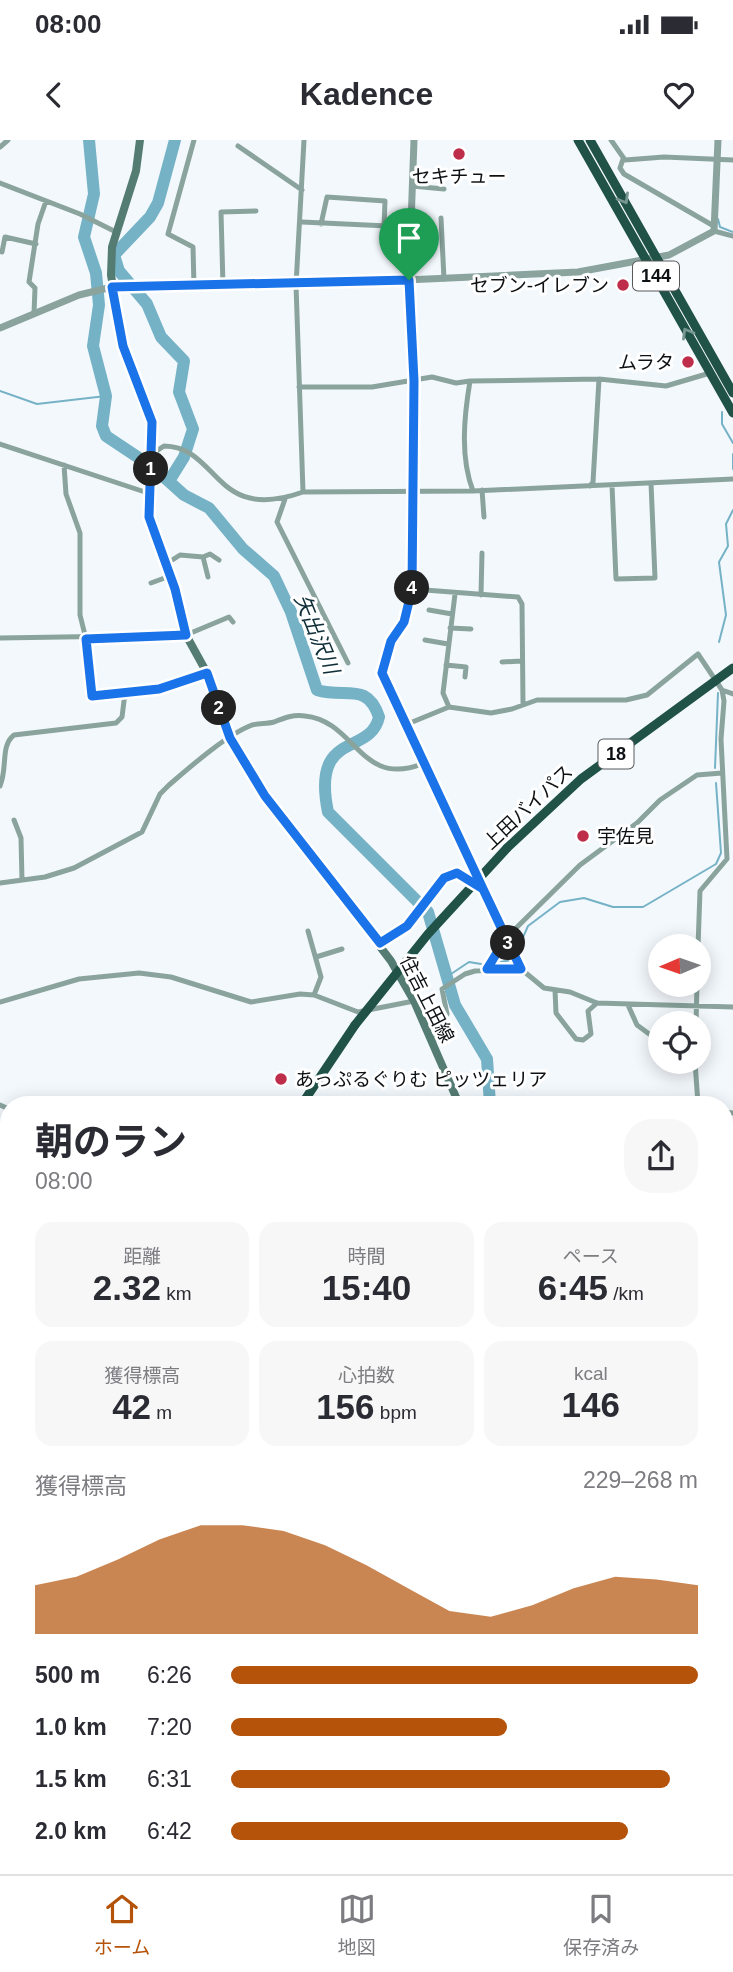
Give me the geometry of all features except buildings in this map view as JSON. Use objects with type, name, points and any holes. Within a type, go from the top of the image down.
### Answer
[{"type":"highway","name":"144","points":[[578,140],[733,393]]},
{"type":"highway","name":"144","points":[[590,140],[733,413]]},
{"type":"highway","name":"上田バイパス","points":[[307,1096],[355,1025],[428,934],[507,848],[581,779],[733,668]]},
{"type":"main road","name":"住吉上田線","points":[[139,140],[136,171],[110,260],[112,287],[123,346],[152,422],[148,493],[153,532],[170,576],[186,635],[207,673],[230,738],[265,796],[380,943],[414,1001],[456,1096]]},
{"type":"street","points":[[0,147],[8,140]]},
{"type":"street","points":[[194,140],[168,234],[193,247],[194,286]]},
{"type":"street","points":[[303,492],[296,285],[302,222],[304,140]]},
{"type":"street","points":[[414,140],[409,227],[414,381],[412,589],[404,622],[391,641],[382,669],[422,764],[521,969],[534,983],[570,992],[597,1003],[733,1007]]},
{"type":"street","points":[[611,140],[623,159],[621,168],[624,174],[713,228],[733,236]]},
{"type":"street","points":[[713,228],[718,140]]},
{"type":"street","points":[[238,146],[302,190]]},
{"type":"street","points":[[623,159],[664,157],[733,160]]},
{"type":"street","points":[[0,183],[80,214],[116,232]]},
{"type":"street","points":[[412,186],[444,189]]},
{"type":"street","points":[[425,197],[427,187]]},
{"type":"street","points":[[321,224],[327,197],[384,201],[384,227]]},
{"type":"street","points":[[34,313],[35,288],[29,282],[46,201]]},
{"type":"street","points":[[223,286],[221,212],[256,211]]},
{"type":"street","points":[[441,218],[444,279]]},
{"type":"street","points":[[302,222],[409,227]]},
{"type":"street","points":[[0,328],[79,295],[112,287],[296,285],[578,272],[652,260],[679,251],[713,228]]},
{"type":"street","points":[[2,252],[5,237],[36,244]]},
{"type":"street","points":[[299,387],[372,387],[414,381],[419,377],[456,383],[599,379],[666,386],[710,372]]},
{"type":"street","points":[[590,486],[593,482],[599,379]]},
{"type":"street","points":[[470,381],[465,441],[466,472],[473,491]]},
{"type":"street","points":[[0,444],[148,493]]},
{"type":"street","points":[[152,458],[164,446],[186,452],[236,494],[252,500],[285,499],[303,492],[473,491],[733,478]]},
{"type":"street","points":[[64,465],[66,494],[80,533],[78,586],[92,696],[159,689],[207,673]]},
{"type":"street","points":[[612,485],[616,579],[655,578],[651,483]]},
{"type":"street","points":[[482,490],[484,517]]},
{"type":"street","points":[[285,499],[277,522],[348,663]]},
{"type":"street","points":[[481,596],[482,553]]},
{"type":"street","points":[[166,564],[180,555],[210,554],[219,561]]},
{"type":"street","points":[[203,556],[208,578]]},
{"type":"street","points":[[151,583],[170,576]]},
{"type":"street","points":[[412,589],[518,597],[522,604],[523,704]]},
{"type":"street","points":[[449,707],[443,693],[455,594]]},
{"type":"street","points":[[429,610],[452,614]]},
{"type":"street","points":[[0,638],[86,639],[186,635],[229,617],[233,622]]},
{"type":"street","points":[[450,628],[471,629]]},
{"type":"street","points":[[425,640],[448,644]]},
{"type":"street","points":[[405,725],[449,707],[491,713],[537,700],[626,700],[646,695],[698,654],[722,690],[725,712],[721,739],[722,773],[727,859],[700,891],[698,934]]},
{"type":"street","points":[[502,662],[522,661]]},
{"type":"street","points":[[446,665],[467,667],[465,677]]},
{"type":"street","points":[[722,690],[733,694]]},
{"type":"street","points":[[0,786],[4,776],[2,747],[5,740],[14,734],[116,723],[122,717],[125,693]]},
{"type":"street","points":[[0,883],[80,866],[142,832],[160,794],[169,785],[230,738],[256,724],[304,715],[321,721],[347,739],[374,764],[385,769],[412,768],[422,764]]},
{"type":"street","points":[[487,969],[506,938],[580,865],[637,823],[660,800],[697,775],[722,773]]},
{"type":"street","points":[[14,820],[21,838],[22,880]]},
{"type":"street","points":[[380,943],[407,926],[444,878],[453,873],[483,889]]},
{"type":"street","points":[[308,931],[321,977],[314,995]]},
{"type":"street","points":[[316,957],[342,949]]},
{"type":"street","points":[[433,1043],[445,1024],[447,1004],[442,989],[466,974],[487,969],[521,969]]},
{"type":"street","points":[[0,1002],[79,979],[139,973],[171,977],[251,1002],[300,994],[314,995],[358,1012],[414,1001]]},
{"type":"street","points":[[555,990],[556,1013],[576,1039],[583,1040],[591,1034],[588,1011],[597,1003]]},
{"type":"street","points":[[697,998],[697,1011]]},
{"type":"street","points":[[628,1005],[637,1026],[648,1034]]},
{"type":"street","points":[[696,1074],[697,1096]]},
{"type":"waterway","name":"矢出沢川","points":[[89,140],[94,194],[84,237],[96,273],[99,305],[93,346],[106,396],[102,426],[106,436],[154,468],[184,495],[209,508],[243,549],[274,576],[291,612],[317,690],[354,693],[368,699],[374,706],[379,717],[374,729],[334,756],[328,768],[325,786],[328,812],[428,912],[455,1005],[487,1059],[489,1096]]},
{"type":"waterway","points":[[169,481],[184,457],[193,429],[179,392],[184,361],[161,337],[147,304],[119,271],[114,255],[150,217],[158,203],[175,140]]},
{"type":"waterway","points":[[718,219],[720,227],[733,232]]},
{"type":"waterway","points":[[0,391],[37,404],[106,396]]},
{"type":"waterway","points":[[722,412],[722,424],[733,443]]},
{"type":"waterway","points":[[733,454],[733,469]]},
{"type":"waterway","points":[[719,642],[726,615],[719,562],[728,546],[726,524],[733,510]]},
{"type":"waterway","points":[[715,768],[718,693]]},
{"type":"waterway","points":[[517,951],[528,926],[560,902],[584,898],[613,907],[643,907],[716,864],[721,853],[716,783]]},
{"type":"waterway","points":[[495,963],[511,960]]},
{"type":"waterway","points":[[448,976],[469,962],[481,964]]},
{"type":"place","name":"セキチュー","points":[[459,154]]},
{"type":"place","name":"セブン-イレブン","points":[[623,285]]},
{"type":"place","name":"ムラタ","points":[[688,362]]},
{"type":"place","name":"宇佐見","points":[[583,836]]},
{"type":"place","name":"あっぷるぐりむ ピッツェリア","points":[[281,1079]]},
{"type":"route","points":[[409,280],[296,285],[112,287],[123,346],[152,422],[149,517],[175,589],[186,635],[86,639],[92,696],[159,689],[207,673],[230,738],[265,796],[380,943],[407,926],[444,878],[457,873],[483,889],[521,969],[487,969],[506,938],[483,889],[463,851],[382,673],[391,641],[404,622],[412,589],[414,381],[409,280]]}]
